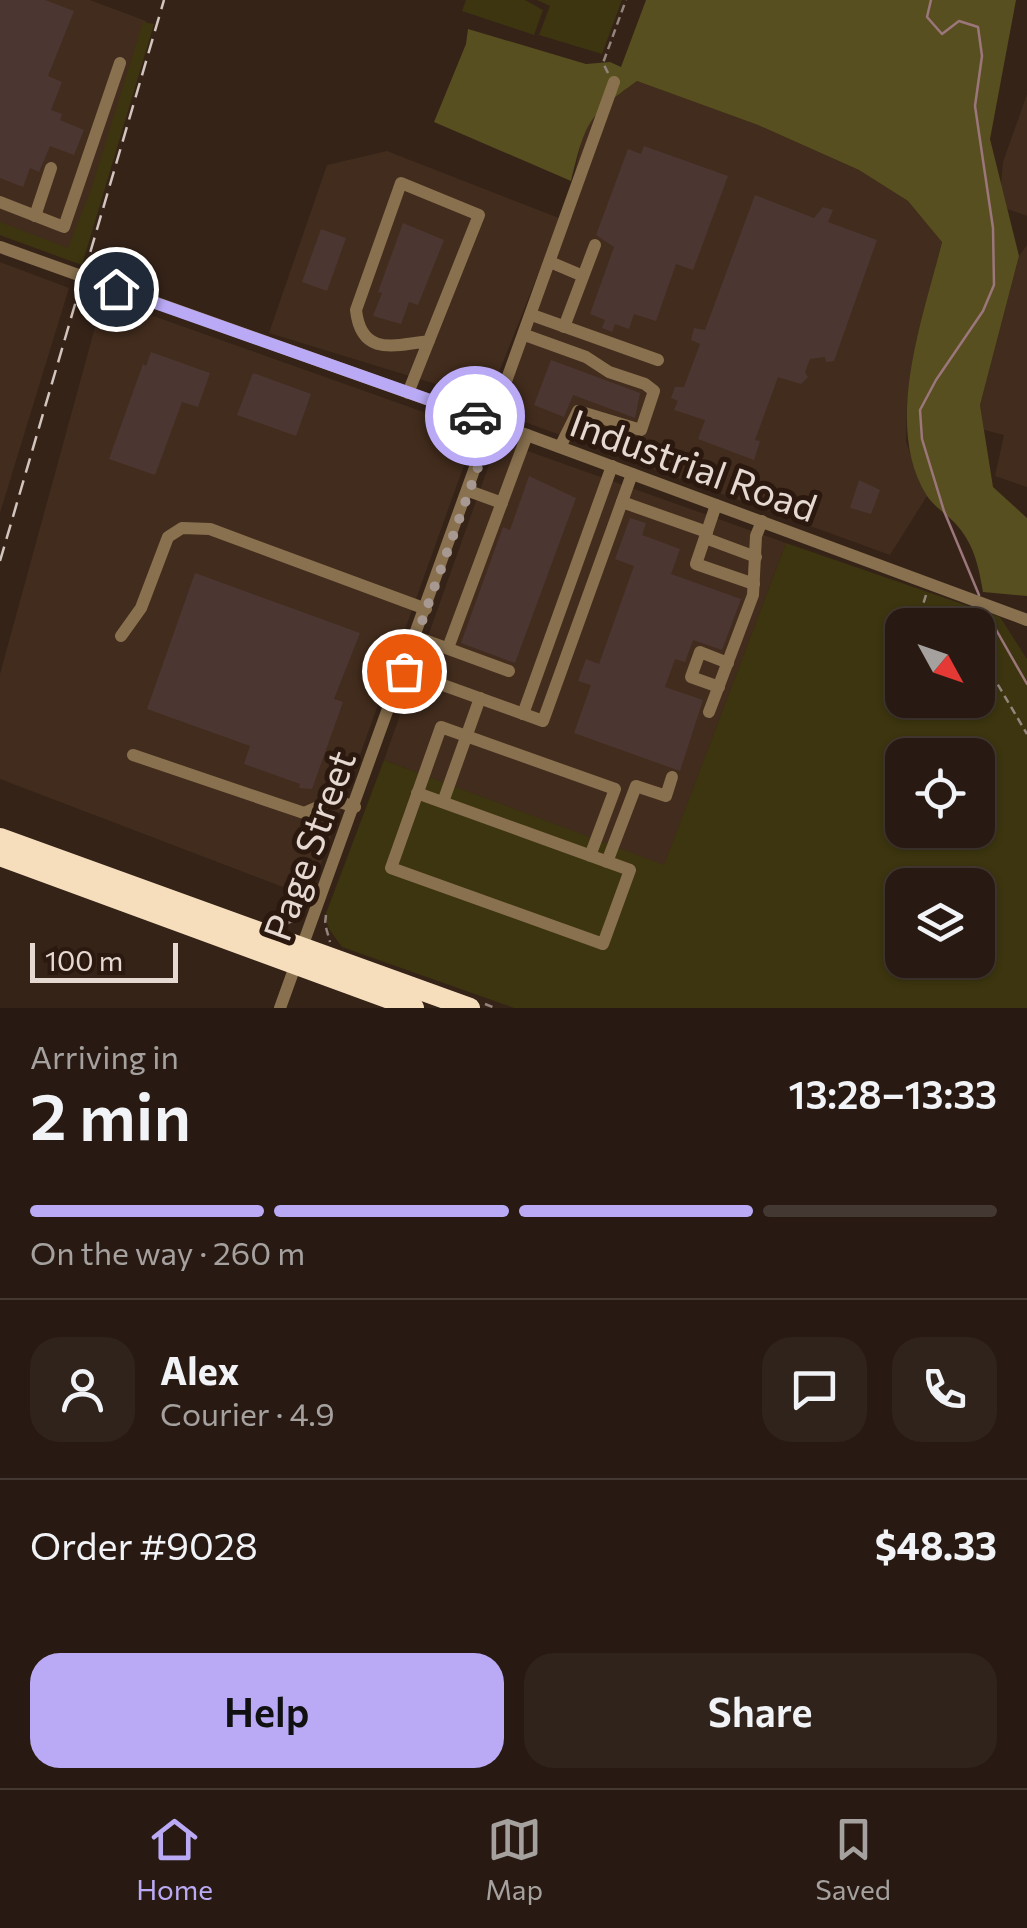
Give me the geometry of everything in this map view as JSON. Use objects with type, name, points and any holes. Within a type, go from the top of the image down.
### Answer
[{"type":"highway","points":[[0,838],[298,956],[414,1008]]},
{"type":"highway","points":[[0,856],[298,956],[470,1008]]},
{"type":"street","points":[[0,202],[64,227],[120,63]]},
{"type":"street","name":"Page Street","points":[[280,1008],[614,82]]},
{"type":"street","points":[[35,216],[51,168]]},
{"type":"street","points":[[408,393],[429,341],[479,215],[401,183],[356,310],[358,329],[362,338],[375,344],[429,341]]},
{"type":"street","points":[[564,327],[595,246]]},
{"type":"street","name":"Industrial Road","points":[[0,247],[494,423],[1027,620]]},
{"type":"street","points":[[550,262],[583,276]]},
{"type":"street","points":[[532,315],[658,360]]},
{"type":"street","points":[[524,335],[586,357],[654,391],[641,430],[578,410],[560,447]]},
{"type":"street","points":[[448,648],[526,435]]},
{"type":"street","points":[[524,714],[612,466]]},
{"type":"street","points":[[404,671],[543,721],[632,474]]},
{"type":"street","points":[[469,491],[502,503]]},
{"type":"street","points":[[622,502],[756,557]]},
{"type":"street","points":[[716,505],[696,564],[754,584]]},
{"type":"street","points":[[710,712],[754,584],[756,536],[762,521]]},
{"type":"street","points":[[121,636],[141,608],[168,537],[182,528],[210,529],[426,608]]},
{"type":"street","points":[[416,637],[509,670]]},
{"type":"street","points":[[718,688],[690,677],[700,652],[728,663]]},
{"type":"street","points":[[443,802],[480,698]]},
{"type":"street","points":[[417,792],[590,856],[630,870],[603,944],[391,868],[417,792],[441,728],[615,789],[590,856]]},
{"type":"street","points":[[134,755],[304,813],[334,800],[355,807]]},
{"type":"street","points":[[607,862],[636,786],[666,796],[672,778]]},
{"type":"path","points":[[614,82],[602,63],[626,0]]},
{"type":"path","points":[[922,608],[930,584]]},
{"type":"path","points":[[995,680],[1027,734]]},
{"type":"shaded area","points":[[0,0],[90,0],[146,21],[82,265],[0,235]]},
{"type":"shaded area","points":[[466,0],[525,0],[543,10],[534,35],[462,11]]},
{"type":"shaded area","points":[[537,0],[622,0],[602,54],[539,35],[550,6]]},
{"type":"shaded area","points":[[646,0],[1016,0],[990,139],[1019,256],[980,405],[993,487],[1027,518],[1027,596],[983,592],[967,539],[927,496],[914,468],[908,437],[911,370],[942,242],[908,201],[859,170],[758,125],[637,81],[591,122],[571,181],[434,122],[466,44],[468,29],[586,64],[610,62],[621,67]]},
{"type":"shaded area","points":[[143,22],[154,24],[82,265],[0,235],[0,222],[68,248],[91,189]]},
{"type":"shaded area","points":[[637,81],[758,125],[859,170],[908,201],[942,241],[907,402],[906,442],[927,496],[890,555],[486,408],[495,397],[542,264],[488,400],[269,333],[327,165],[387,151],[559,218],[572,185],[584,129],[602,107]]},
{"type":"shaded area","points":[[1027,94],[1027,216],[999,206],[1003,162]]},
{"type":"shaded area","points":[[1027,245],[1027,487],[995,476],[1004,435],[984,430],[980,405],[1019,256]]},
{"type":"shaded area","points":[[0,262],[69,288],[0,513]]},
{"type":"shaded area","points":[[103,298],[463,426],[472,443],[309,897],[0,779],[0,674]]},
{"type":"shaded area","points":[[508,444],[786,543],[664,866],[384,760],[492,456]]},
{"type":"shaded area","points":[[786,543],[974,608],[885,608],[885,718],[995,718],[995,615],[1000,617],[1027,659],[1027,1008],[514,1008],[342,947],[325,916],[384,760],[664,865]]},
{"type":"building","points":[[0,0],[45,0],[74,11],[48,76],[62,82],[51,110],[62,114],[60,120],[84,130],[74,155],[50,146],[39,172],[30,168],[23,187],[0,178]]},
{"type":"building","points":[[644,146],[728,176],[693,270],[676,264],[656,321],[634,314],[629,329],[615,324],[612,332],[602,328],[605,320],[590,314],[614,247],[596,235],[628,149],[641,154]]},
{"type":"building","points":[[755,195],[814,218],[823,207],[833,210],[828,222],[877,240],[834,361],[826,362],[825,357],[810,359],[805,372],[808,377],[801,384],[778,377],[755,440],[760,441],[754,460],[698,439],[705,420],[674,410],[678,401],[671,398],[675,387],[684,387],[700,344],[691,340],[694,328],[705,330]]},
{"type":"building","points":[[403,223],[444,240],[418,305],[409,302],[401,324],[373,316]]},
{"type":"building","points":[[321,229],[346,238],[327,291],[302,282]]},
{"type":"building","points":[[151,352],[210,373],[198,407],[182,402],[155,475],[109,459],[143,364],[146,366]]},
{"type":"building","points":[[551,360],[640,393],[635,418],[573,395],[564,417],[534,405]]},
{"type":"building","points":[[253,373],[311,394],[296,436],[237,415]]},
{"type":"building","points":[[529,476],[576,498],[515,663],[461,643],[503,527],[510,530]]},
{"type":"building","points":[[859,480],[880,490],[871,514],[850,508]]},
{"type":"building","points":[[630,518],[646,523],[642,535],[680,549],[671,574],[741,599],[722,650],[693,640],[685,662],[675,659],[665,687],[703,700],[680,771],[574,733],[591,685],[578,681],[586,659],[599,664],[634,566],[615,559]]},
{"type":"building","points":[[195,573],[360,633],[334,699],[343,702],[312,789],[299,788],[300,784],[244,764],[250,746],[147,709]]},
{"type":"waterway","points":[[931,0],[927,17],[942,34],[959,21],[978,27],[982,56],[975,106],[993,228],[994,285],[983,311],[920,410],[922,439],[944,511],[979,595]]},
{"type":"waterway","points":[[995,628],[1027,684]]},
{"type":"railway","points":[[0,561],[164,0]]},
{"type":"way so far","points":[[404,671],[494,423],[475,416]]},
{"type":"route","points":[[116,289],[475,416]]}]
